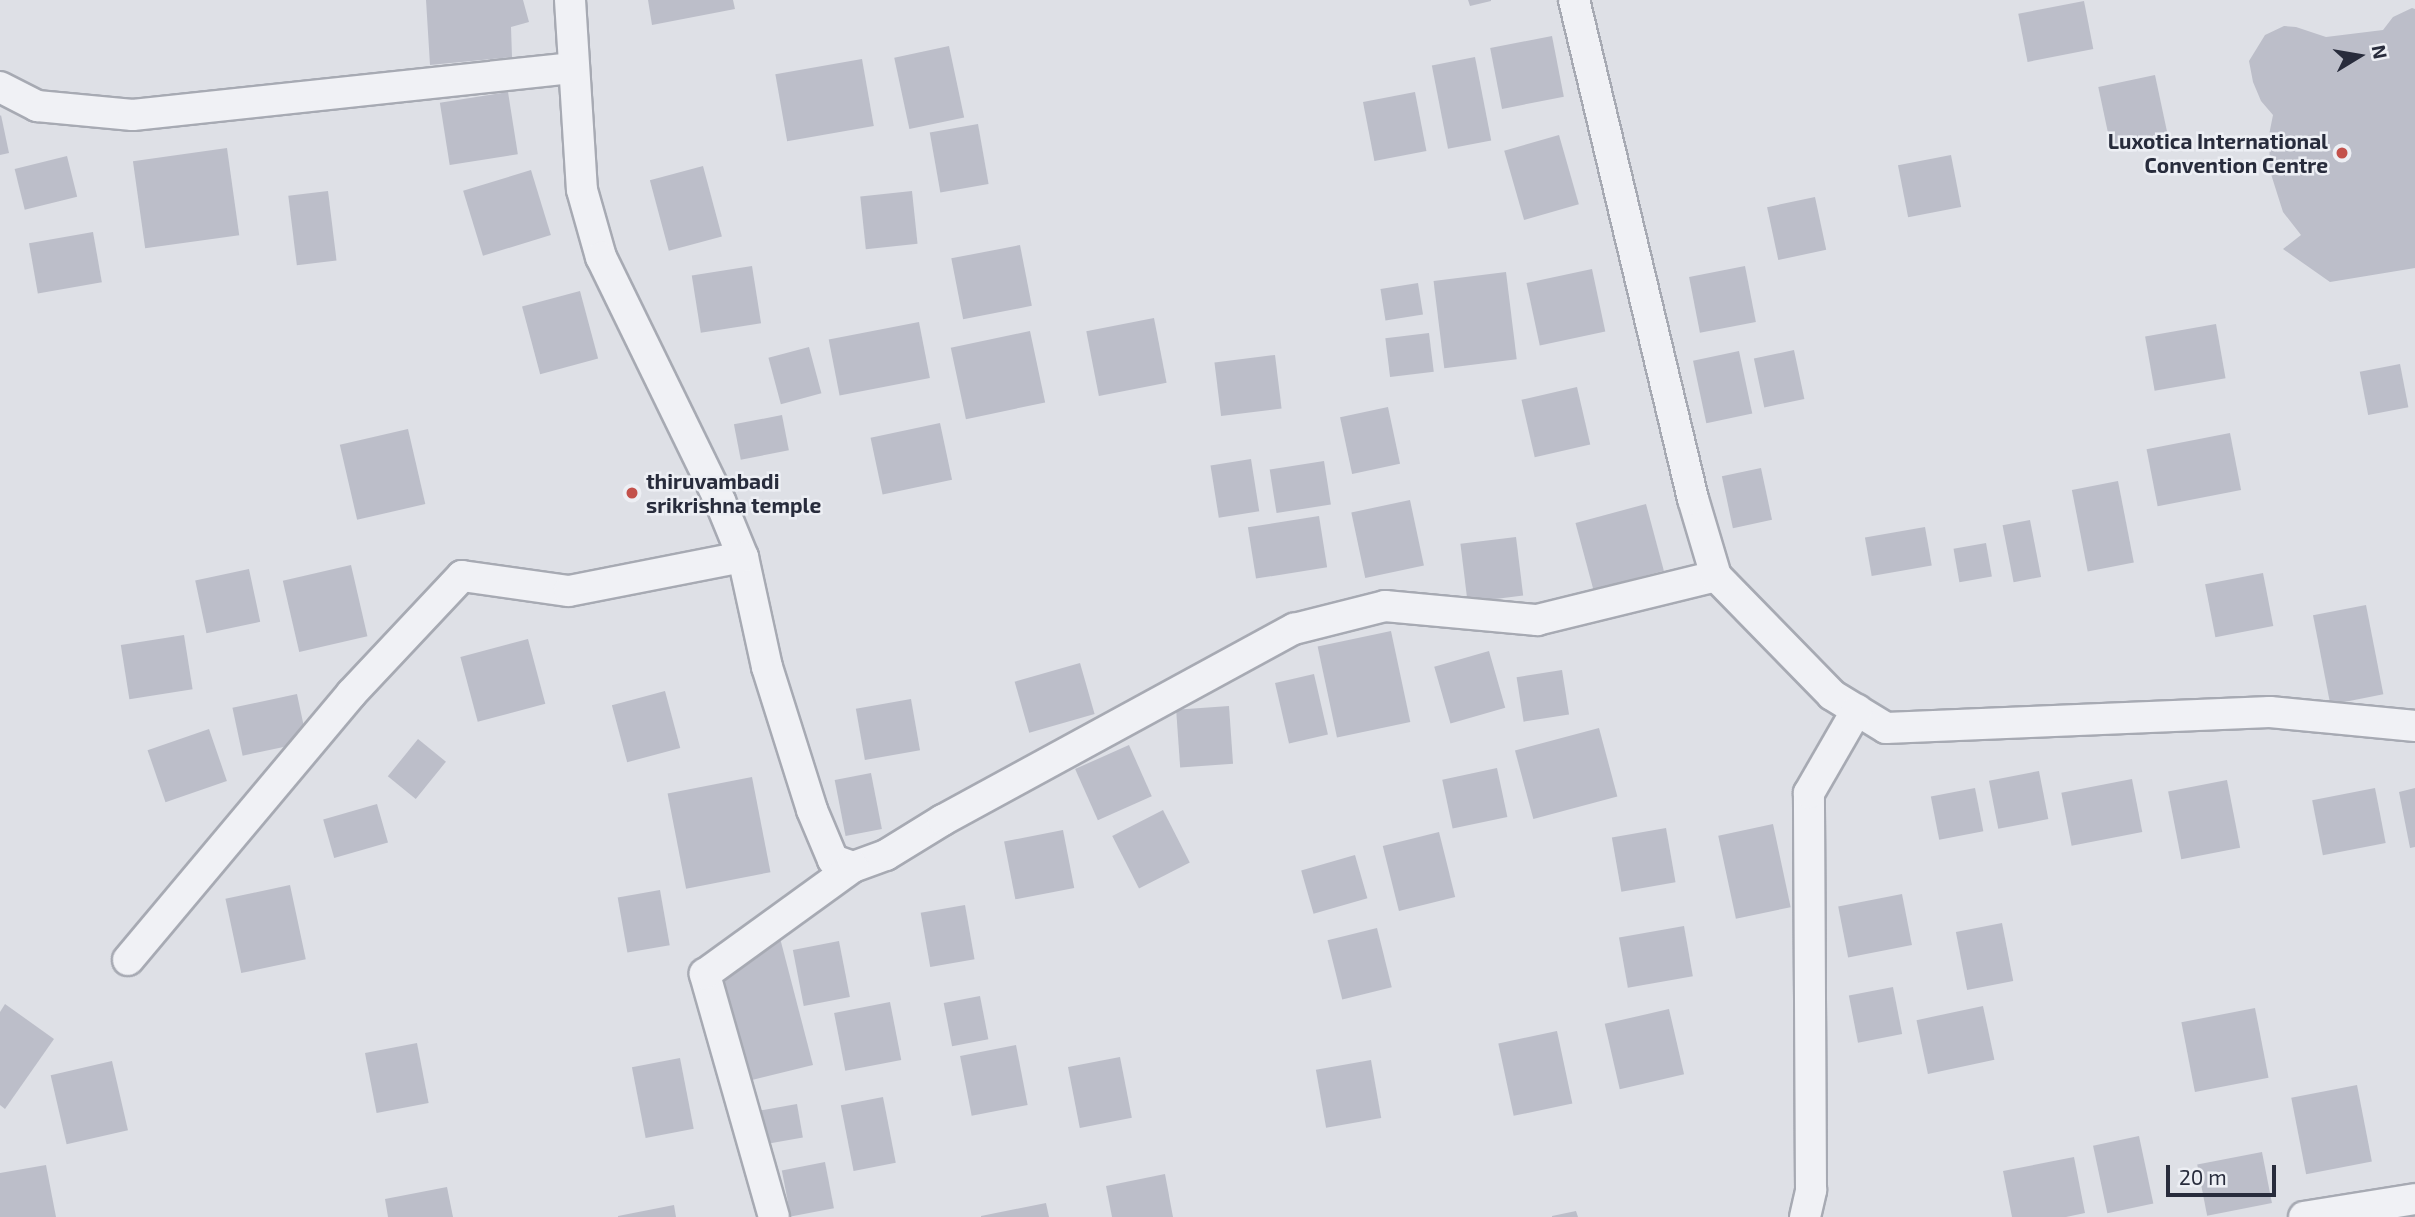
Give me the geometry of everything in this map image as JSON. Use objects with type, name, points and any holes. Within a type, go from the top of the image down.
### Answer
[{"type":"street","points":[[569,0],[582,190],[601,257],[720,501],[743,557],[767,667],[813,810],[833,860],[853,867]]},
{"type":"street","points":[[1574,0],[1693,499],[1716,576],[1832,695],[1886,727],[2270,712],[2415,726]]},
{"type":"street","points":[[0,87],[37,106],[133,115],[573,68]]},
{"type":"street","points":[[128,960],[351,694],[462,576],[569,591],[743,557]]},
{"type":"street","points":[[774,1217],[705,974],[853,867],[886,855],[943,820],[1294,629],[1385,606],[1537,620],[1716,576]]},
{"type":"street","points":[[1805,1217],[1811,1191],[1809,793],[1857,710]]},
{"type":"street","points":[[2304,1217],[2415,1199]]},
{"type":"building","points":[[426,0],[523,0],[529,22],[511,27],[512,57],[430,65]]},
{"type":"building","points":[[648,0],[733,0],[735,9],[652,25]]},
{"type":"building","points":[[1468,0],[1491,0],[1491,1],[1470,6]]},
{"type":"building","points":[[2084,1],[2093,49],[2028,62],[2018,14]]},
{"type":"building","name":"Luxotica International Convention Centre","points":[[2415,9],[2415,268],[2330,282],[2283,249],[2301,235],[2283,212],[2270,171],[2269,135],[2273,115],[2261,101],[2253,82],[2249,61],[2265,35],[2284,26],[2326,37],[2383,30],[2393,17]]},
{"type":"building","points":[[1552,36],[1564,97],[1502,109],[1490,48]]},
{"type":"building","points":[[949,46],[964,117],[909,129],[894,58]]},
{"type":"building","points":[[1475,57],[1491,140],[1448,149],[1432,65]]},
{"type":"building","points":[[862,59],[874,126],[787,141],[775,74]]},
{"type":"building","points":[[2155,75],[2167,133],[2111,145],[2098,87]]},
{"type":"building","points":[[508,92],[518,154],[450,165],[440,103]]},
{"type":"building","points":[[1415,92],[1426,151],[1374,161],[1363,102]]},
{"type":"building","points":[[0,116],[9,153],[0,155]]},
{"type":"building","points":[[978,124],[989,184],[940,193],[930,133]]},
{"type":"building","points":[[1559,135],[1579,204],[1524,220],[1504,151]]},
{"type":"building","points":[[227,148],[239,235],[145,248],[133,161]]},
{"type":"building","points":[[1951,155],[1961,207],[1908,217],[1898,165]]},
{"type":"building","points":[[67,156],[77,197],[25,210],[15,169]]},
{"type":"building","points":[[703,166],[722,237],[669,251],[650,180]]},
{"type":"building","points":[[531,170],[551,235],[483,256],[463,191]]},
{"type":"building","points":[[328,191],[337,260],[297,265],[288,196]]},
{"type":"building","points":[[912,191],[918,244],[866,249],[860,196]]},
{"type":"building","points":[[1815,197],[1826,250],[1778,260],[1767,207]]},
{"type":"building","points":[[93,232],[102,282],[38,294],[29,243]]},
{"type":"building","points":[[1020,245],[1032,306],[963,319],[951,258]]},
{"type":"building","points":[[752,266],[761,323],[701,333],[692,276]]},
{"type":"building","points":[[1745,266],[1756,322],[1700,333],[1689,277]]},
{"type":"building","points":[[1592,269],[1605,332],[1540,346],[1526,283]]},
{"type":"building","points":[[1506,272],[1517,359],[1444,368],[1434,281]]},
{"type":"building","points":[[1418,283],[1423,315],[1385,321],[1380,289]]},
{"type":"building","points":[[580,291],[598,359],[540,374],[522,307]]},
{"type":"building","points":[[1154,318],[1167,383],[1099,396],[1086,331]]},
{"type":"building","points":[[919,322],[930,378],[840,396],[829,340]]},
{"type":"building","points":[[2216,324],[2226,378],[2155,391],[2145,337]]},
{"type":"building","points":[[1030,331],[1045,402],[966,419],[951,348]]},
{"type":"building","points":[[1429,333],[1434,372],[1390,377],[1385,338]]},
{"type":"building","points":[[809,347],[821,393],[781,404],[768,358]]},
{"type":"building","points":[[1794,350],[1804,399],[1764,407],[1754,359]]},
{"type":"building","points":[[1739,351],[1752,414],[1706,423],[1693,361]]},
{"type":"building","points":[[1275,355],[1282,409],[1221,416],[1214,362]]},
{"type":"building","points":[[2400,364],[2408,407],[2368,415],[2360,372]]},
{"type":"building","points":[[1577,387],[1590,444],[1535,457],[1521,400]]},
{"type":"building","points":[[1388,407],[1400,464],[1352,474],[1340,417]]},
{"type":"building","points":[[782,415],[789,450],[741,460],[734,424]]},
{"type":"building","points":[[940,423],[952,480],[883,494],[871,438]]},
{"type":"building","points":[[408,429],[425,504],[357,520],[340,445]]},
{"type":"building","points":[[2230,433],[2241,490],[2158,506],[2147,449]]},
{"type":"building","points":[[1251,459],[1259,511],[1219,518],[1211,465]]},
{"type":"building","points":[[1324,461],[1331,504],[1277,513],[1270,470]]},
{"type":"building","points":[[1761,468],[1772,520],[1733,528],[1722,476]]},
{"type":"building","points":[[2118,481],[2134,562],[2088,571],[2072,490]]},
{"type":"building","points":[[1410,500],[1424,566],[1365,578],[1351,512]]},
{"type":"building","points":[[1646,504],[1664,571],[1593,590],[1575,523]]},
{"type":"building","points":[[1319,516],[1327,567],[1256,579],[1248,527]]},
{"type":"building","points":[[2030,520],[2041,577],[2014,582],[2003,525]]},
{"type":"building","points":[[1925,527],[1932,565],[1872,576],[1865,538]]},
{"type":"building","points":[[1516,537],[1523,596],[1468,602],[1460,544]]},
{"type":"building","points":[[1986,543],[1992,576],[1959,582],[1954,549]]},
{"type":"building","points":[[351,565],[367,636],[299,652],[283,581]]},
{"type":"building","points":[[249,569],[260,622],[206,633],[195,580]]},
{"type":"building","points":[[2263,573],[2273,626],[2215,637],[2205,584]]},
{"type":"building","points":[[2366,605],[2383,694],[2330,705],[2313,615]]},
{"type":"building","points":[[1391,631],[1410,722],[1337,738],[1318,647]]},
{"type":"building","points":[[184,635],[193,689],[129,699],[121,645]]},
{"type":"building","points":[[528,639],[545,704],[478,722],[460,657]]},
{"type":"building","points":[[1489,651],[1505,708],[1450,723],[1434,667]]},
{"type":"building","points":[[1080,663],[1095,714],[1029,733],[1015,682]]},
{"type":"building","points":[[1562,670],[1569,714],[1524,722],[1517,677]]},
{"type":"building","points":[[1314,674],[1328,734],[1289,743],[1275,683]]},
{"type":"building","points":[[665,691],[680,748],[627,762],[612,705]]},
{"type":"building","points":[[297,694],[307,742],[243,756],[232,708]]},
{"type":"building","points":[[911,699],[920,750],[865,760],[856,709]]},
{"type":"building","points":[[1229,706],[1233,764],[1180,768],[1176,710]]},
{"type":"building","points":[[1599,728],[1617,797],[1533,819],[1515,751]]},
{"type":"building","points":[[209,729],[227,781],[165,802],[148,750]]},
{"type":"building","points":[[418,739],[446,762],[416,799],[388,776]]},
{"type":"building","points":[[1129,745],[1152,796],[1098,820],[1075,769]]},
{"type":"building","points":[[1497,768],[1507,817],[1453,829],[1442,780]]},
{"type":"building","points":[[2039,771],[2048,819],[1998,829],[1989,781]]},
{"type":"building","points":[[871,773],[882,829],[846,836],[835,780]]},
{"type":"building","points":[[752,777],[771,872],[686,889],[668,793]]},
{"type":"building","points":[[2132,779],[2142,832],[2072,846],[2061,793]]},
{"type":"building","points":[[2227,780],[2240,848],[2181,859],[2168,791]]},
{"type":"building","points":[[1975,788],[1983,831],[1939,840],[1931,797]]},
{"type":"building","points":[[2375,788],[2386,843],[2323,855],[2312,800]]},
{"type":"building","points":[[2415,788],[2415,847],[2410,848],[2399,792]]},
{"type":"building","points":[[377,804],[388,842],[334,858],[323,819]]},
{"type":"building","points":[[1163,810],[1190,863],[1139,888],[1112,836]]},
{"type":"building","points":[[1773,824],[1791,907],[1736,919],[1718,836]]},
{"type":"building","points":[[1666,828],[1676,882],[1621,892],[1612,838]]},
{"type":"building","points":[[1063,830],[1074,888],[1015,899],[1004,841]]},
{"type":"building","points":[[1439,832],[1455,897],[1399,911],[1383,846]]},
{"type":"building","points":[[1355,855],[1367,898],[1314,914],[1301,870]]},
{"type":"building","points":[[290,885],[306,959],[241,973],[225,899]]},
{"type":"building","points":[[660,890],[670,945],[627,953],[618,897]]},
{"type":"building","points":[[1902,894],[1912,945],[1848,957],[1838,906]]},
{"type":"building","points":[[965,905],[975,959],[930,967],[921,913]]},
{"type":"building","points":[[2002,923],[2013,981],[1967,990],[1956,932]]},
{"type":"building","points":[[1684,926],[1693,976],[1628,988],[1619,937]]},
{"type":"building","points":[[1377,928],[1392,987],[1342,1000],[1328,940]]},
{"type":"building","points":[[780,938],[813,1065],[740,1083],[712,977]]},
{"type":"building","points":[[839,941],[850,997],[804,1006],[793,950]]},
{"type":"building","points":[[1893,987],[1902,1034],[1858,1043],[1849,996]]},
{"type":"building","points":[[980,996],[988,1039],[952,1046],[944,1003]]},
{"type":"building","points":[[890,1002],[901,1060],[845,1071],[834,1013]]},
{"type":"building","points":[[5,1004],[54,1039],[5,1109],[0,1105],[0,1012]]},
{"type":"building","points":[[1983,1006],[1994,1060],[1928,1074],[1916,1020]]},
{"type":"building","points":[[2255,1008],[2269,1078],[2195,1092],[2181,1022]]},
{"type":"building","points":[[1669,1009],[1684,1074],[1620,1089],[1605,1024]]},
{"type":"building","points":[[1557,1031],[1572,1103],[1514,1116],[1498,1043]]},
{"type":"building","points":[[417,1043],[429,1103],[377,1113],[365,1053]]},
{"type":"building","points":[[1016,1045],[1028,1105],[972,1116],[960,1056]]},
{"type":"building","points":[[1120,1057],[1132,1118],[1080,1128],[1068,1067]]},
{"type":"building","points":[[680,1058],[694,1129],[646,1138],[632,1067]]},
{"type":"building","points":[[1371,1060],[1381,1118],[1326,1128],[1316,1070]]},
{"type":"building","points":[[112,1061],[128,1130],[67,1144],[51,1075]]},
{"type":"building","points":[[2357,1085],[2372,1162],[2306,1174],[2291,1098]]},
{"type":"building","points":[[883,1097],[896,1163],[854,1171],[841,1105]]},
{"type":"building","points":[[797,1104],[803,1137],[764,1144],[758,1111]]},
{"type":"building","points":[[2139,1136],[2153,1203],[2107,1213],[2093,1146]]},
{"type":"building","points":[[2262,1152],[2272,1203],[2207,1216],[2197,1165]]},
{"type":"building","points":[[2074,1157],[2085,1213],[2066,1217],[2012,1217],[2003,1171]]},
{"type":"building","points":[[825,1162],[834,1208],[791,1217],[782,1170]]},
{"type":"building","points":[[46,1165],[56,1217],[0,1217],[0,1173]]},
{"type":"building","points":[[1165,1174],[1173,1217],[1112,1217],[1106,1186]]},
{"type":"building","points":[[447,1187],[453,1217],[388,1217],[385,1199]]},
{"type":"building","points":[[1046,1203],[1049,1217],[981,1217],[981,1216]]},
{"type":"building","points":[[674,1205],[676,1217],[618,1217],[618,1216]]},
{"type":"building","points":[[1576,1211],[1578,1217],[1552,1217],[1552,1216]]},
{"type":"place","name":"Luxotica International Convention Centre","points":[[2342,153]]},
{"type":"place","name":"thiruvambadi srikrishna temple","points":[[632,493]]}]
